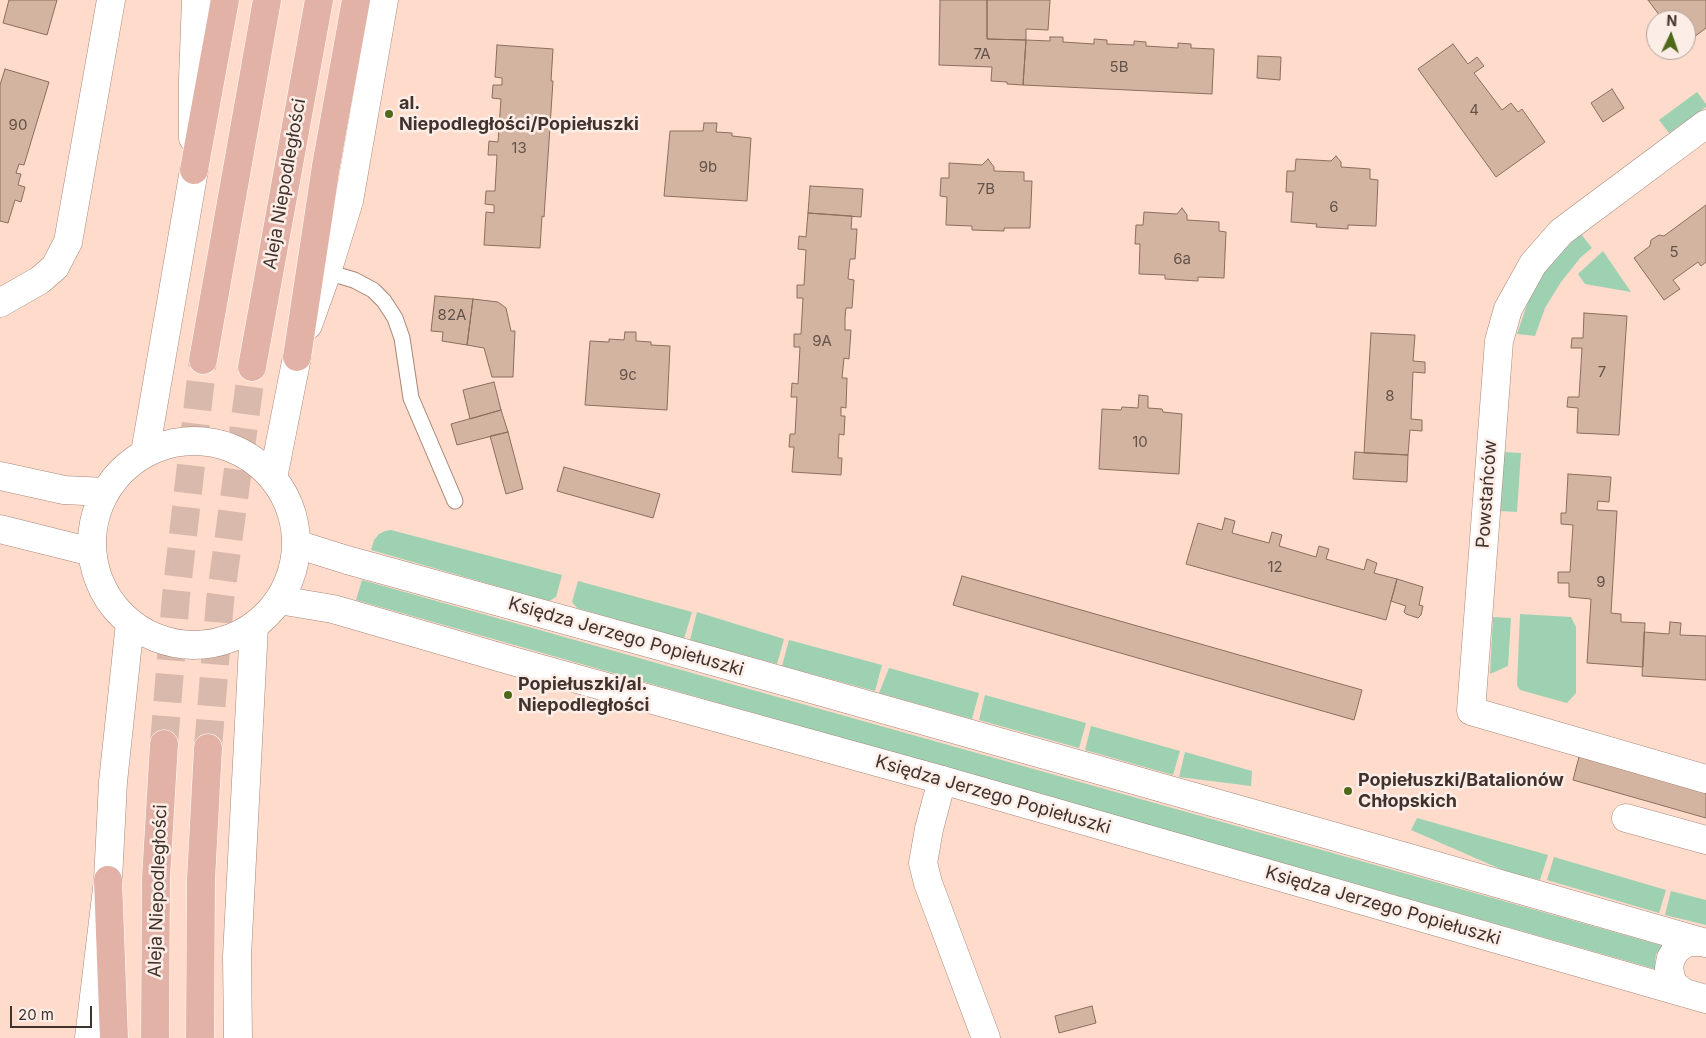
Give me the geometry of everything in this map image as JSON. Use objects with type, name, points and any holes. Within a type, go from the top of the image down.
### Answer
[{"type":"main road","points":[[0,303],[40,280],[55,267],[68,242],[110,0]]},
{"type":"main road","points":[[194,170],[192,79],[196,0]]},
{"type":"main road","points":[[146,453],[225,0]]},
{"type":"main road","points":[[203,360],[267,0]]},
{"type":"main road","name":"Aleja Niepodległości","points":[[252,367],[319,0]]},
{"type":"main road","points":[[273,478],[297,357],[326,166],[356,0]]},
{"type":"main road","points":[[297,357],[327,272],[349,201],[384,0]]},
{"type":"main road","name":"Powstańców","points":[[1706,124],[1561,232],[1533,264],[1508,309],[1498,341],[1471,711],[1706,779]]},
{"type":"main road","points":[[200,441],[228,446],[253,459],[273,478],[286,498],[294,521],[296,544],[292,573],[279,600],[268,614],[254,626],[231,638],[205,645],[178,644],[153,636],[130,623],[111,603],[98,579],[92,552],[94,521],[106,492],[116,476],[130,463],[146,453],[172,443],[200,441]]},
{"type":"main road","points":[[0,476],[64,490],[106,492]]},
{"type":"main road","points":[[0,529],[92,552]]},
{"type":"main road","name":"Księdza Jerzego Popiełuszki","points":[[296,544],[1705,942]]},
{"type":"main road","name":"Księdza Jerzego Popiełuszki","points":[[279,600],[333,609],[525,665],[942,780],[1694,995]]},
{"type":"main road","points":[[89,1038],[108,880],[113,782],[130,623]]},
{"type":"main road","points":[[238,1038],[238,946],[254,626]]},
{"type":"main road","name":"Aleja Niepodległości","points":[[155,1038],[156,878],[164,744]]},
{"type":"main road","points":[[200,1038],[202,880],[208,748]]},
{"type":"main road","points":[[942,780],[929,828],[923,862],[928,883],[986,1038]]},
{"type":"main road","points":[[1626,818],[1706,840]]},
{"type":"main road","points":[[108,880],[114,1038]]},
{"type":"main road","points":[[1694,995],[1674,985],[1671,978],[1671,958],[1676,950],[1684,944],[1705,942]]},
{"type":"lane","points":[[327,272],[354,280],[373,290],[384,301],[395,318],[402,338],[411,398],[455,500]]},
{"type":"green space","points":[[1697,92],[1706,104],[1706,107],[1669,133],[1659,120]]},
{"type":"green space","points":[[1581,234],[1592,248],[1581,257],[1561,282],[1545,308],[1535,336],[1517,334],[1532,290],[1544,270]]},
{"type":"green space","points":[[1603,251],[1631,292],[1585,284],[1578,274]]},
{"type":"green space","points":[[1504,452],[1521,453],[1517,512],[1500,511]]},
{"type":"green space","points":[[391,530],[562,575],[556,597],[549,601],[371,550],[374,540],[379,534]]},
{"type":"green space","points":[[362,580],[1667,947],[1662,948],[1656,954],[1655,962],[1659,970],[356,600]]},
{"type":"green space","points":[[578,581],[692,612],[684,639],[577,608],[572,602]]},
{"type":"green space","points":[[697,612],[784,639],[777,664],[690,640]]},
{"type":"green space","points":[[1520,614],[1571,617],[1576,627],[1576,693],[1567,703],[1520,690],[1517,685]]},
{"type":"green space","points":[[1493,617],[1511,618],[1508,666],[1490,674]]},
{"type":"green space","points":[[789,640],[882,665],[875,691],[782,666]]},
{"type":"green space","points":[[889,668],[979,693],[972,719],[879,693]]},
{"type":"green space","points":[[985,695],[1086,723],[1079,748],[979,720]]},
{"type":"green space","points":[[1091,726],[1180,751],[1173,775],[1085,750]]},
{"type":"green space","points":[[1185,752],[1252,771],[1251,786],[1179,777]]},
{"type":"green space","points":[[1417,818],[1548,855],[1540,880],[1505,871],[1411,830]]},
{"type":"green space","points":[[1554,857],[1666,890],[1659,913],[1547,880]]},
{"type":"green space","points":[[1671,891],[1706,900],[1706,925],[1665,915]]},
{"type":"building","points":[[9,0],[57,0],[47,35],[3,23]]},
{"type":"building","points":[[940,0],[987,0],[987,39],[1026,40],[1023,85],[991,81],[992,67],[939,65]]},
{"type":"building","points":[[987,0],[1050,0],[1048,30],[1026,29],[1026,40],[987,39]]},
{"type":"building","points":[[1648,0],[1706,0],[1706,28],[1696,36],[1696,10],[1656,10]]},
{"type":"building","points":[[1050,37],[1063,37],[1063,42],[1094,44],[1094,39],[1107,40],[1107,44],[1134,45],[1134,41],[1146,42],[1146,46],[1178,48],[1178,43],[1191,44],[1191,48],[1214,49],[1212,94],[1023,85],[1026,40],[1050,41]]},
{"type":"building","points":[[1453,44],[1468,64],[1477,57],[1484,66],[1474,73],[1502,110],[1511,103],[1518,112],[1522,109],[1545,142],[1496,177],[1418,69]]},
{"type":"building","points":[[497,45],[553,49],[551,81],[553,81],[544,217],[542,216],[540,248],[484,245],[486,212],[494,213],[494,205],[485,204],[486,191],[495,191],[497,155],[488,155],[489,141],[498,142],[501,99],[492,98],[493,85],[502,85],[502,78],[495,77]]},
{"type":"building","points":[[1258,56],[1281,57],[1280,80],[1257,78]]},
{"type":"building","points":[[5,69],[49,82],[24,165],[19,164],[16,173],[21,174],[18,185],[25,187],[21,202],[15,200],[8,223],[0,221],[0,85]]},
{"type":"building","points":[[1612,89],[1624,108],[1603,122],[1591,103]]},
{"type":"building","points":[[704,123],[717,123],[716,132],[732,133],[732,136],[751,138],[747,201],[664,196],[670,131],[703,131]]},
{"type":"building","points":[[1336,156],[1341,162],[1341,167],[1370,169],[1370,179],[1378,180],[1376,226],[1348,225],[1348,229],[1316,227],[1317,224],[1291,222],[1293,192],[1286,192],[1287,171],[1295,171],[1296,159],[1331,161]]},
{"type":"building","points":[[988,159],[994,167],[994,171],[1024,172],[1024,181],[1032,181],[1030,228],[1004,228],[1004,231],[972,230],[972,226],[946,225],[947,197],[940,196],[941,178],[949,178],[949,163],[982,165]]},
{"type":"building","points":[[810,186],[863,189],[861,217],[808,213]]},
{"type":"building","points":[[1706,205],[1706,262],[1701,266],[1698,262],[1673,280],[1680,289],[1664,300],[1634,258],[1650,246],[1651,240],[1659,235],[1664,236]]},
{"type":"building","points":[[1182,208],[1187,215],[1187,220],[1219,222],[1219,231],[1226,232],[1224,278],[1198,277],[1198,281],[1165,279],[1165,275],[1139,274],[1140,244],[1135,244],[1136,225],[1143,225],[1144,212],[1177,214]]},
{"type":"building","points":[[808,213],[852,216],[851,229],[857,229],[855,259],[850,259],[848,279],[854,280],[852,308],[846,308],[845,318],[845,330],[851,330],[849,359],[844,358],[842,378],[847,378],[846,408],[841,407],[841,416],[845,416],[844,435],[839,434],[838,458],[842,458],[841,475],[792,472],[794,447],[789,447],[790,434],[795,434],[797,397],[791,397],[792,383],[798,384],[800,347],[794,347],[794,334],[801,334],[803,298],[797,298],[797,285],[804,285],[806,250],[798,249],[799,236],[806,237]]},
{"type":"building","points":[[435,296],[473,299],[467,345],[442,341],[443,332],[431,331]]},
{"type":"building","points":[[473,299],[498,302],[506,308],[511,331],[515,331],[513,377],[492,377],[484,348],[467,345]]},
{"type":"building","points":[[1584,313],[1627,316],[1619,435],[1577,433],[1578,408],[1567,407],[1568,397],[1579,397],[1582,348],[1571,348],[1572,338],[1583,338]]},
{"type":"building","points":[[625,332],[636,332],[636,341],[651,342],[651,345],[670,346],[667,410],[585,405],[590,341],[609,342],[609,339],[624,340]]},
{"type":"building","points":[[1371,333],[1415,335],[1413,361],[1425,362],[1425,373],[1413,372],[1411,419],[1422,420],[1422,431],[1410,430],[1408,455],[1364,453]]},
{"type":"building","points":[[494,382],[501,410],[470,419],[463,390]]},
{"type":"building","points":[[1139,395],[1148,396],[1148,408],[1182,414],[1179,474],[1099,469],[1102,409],[1121,410],[1122,407],[1138,408]]},
{"type":"building","points":[[501,410],[508,432],[457,445],[451,424]]},
{"type":"building","points":[[508,432],[523,489],[506,494],[490,436]]},
{"type":"building","points":[[1355,452],[1408,455],[1407,482],[1353,479]]},
{"type":"building","points":[[564,467],[660,494],[653,518],[557,491]]},
{"type":"building","points":[[1568,474],[1611,477],[1609,502],[1598,501],[1597,510],[1617,511],[1611,613],[1621,614],[1621,622],[1645,623],[1643,667],[1587,663],[1591,599],[1569,597],[1569,583],[1558,583],[1558,572],[1570,572],[1573,525],[1561,524],[1561,513],[1566,513]]},
{"type":"building","points":[[1225,518],[1235,521],[1232,533],[1269,543],[1272,532],[1282,535],[1279,546],[1316,557],[1319,546],[1329,549],[1326,559],[1364,570],[1367,559],[1377,563],[1374,573],[1397,579],[1386,620],[1186,564],[1198,523],[1222,530]]},
{"type":"building","points":[[962,576],[1362,690],[1354,720],[953,605]]},
{"type":"building","points":[[1397,579],[1423,587],[1419,605],[1423,606],[1421,615],[1418,618],[1404,612],[1406,606],[1391,601]]},
{"type":"building","points":[[1670,622],[1681,623],[1680,635],[1706,636],[1706,680],[1642,676],[1644,632],[1669,634]]},
{"type":"building","points":[[1580,753],[1706,789],[1706,818],[1573,780]]},
{"type":"building","points":[[1092,1006],[1096,1023],[1059,1033],[1055,1016]]},
{"type":"tunnel","points":[[164,744],[176,596],[203,360]]},
{"type":"tunnel","points":[[208,748],[220,601],[252,367]]},
{"type":"place","name":"al. Niepodległości/Popiełuszki","points":[[389,114]]},
{"type":"place","name":"Popiełuszki/al. Niepodległości","points":[[508,695]]},
{"type":"place","name":"Popiełuszki/Batalionów Chłopskich","points":[[1348,791]]}]
